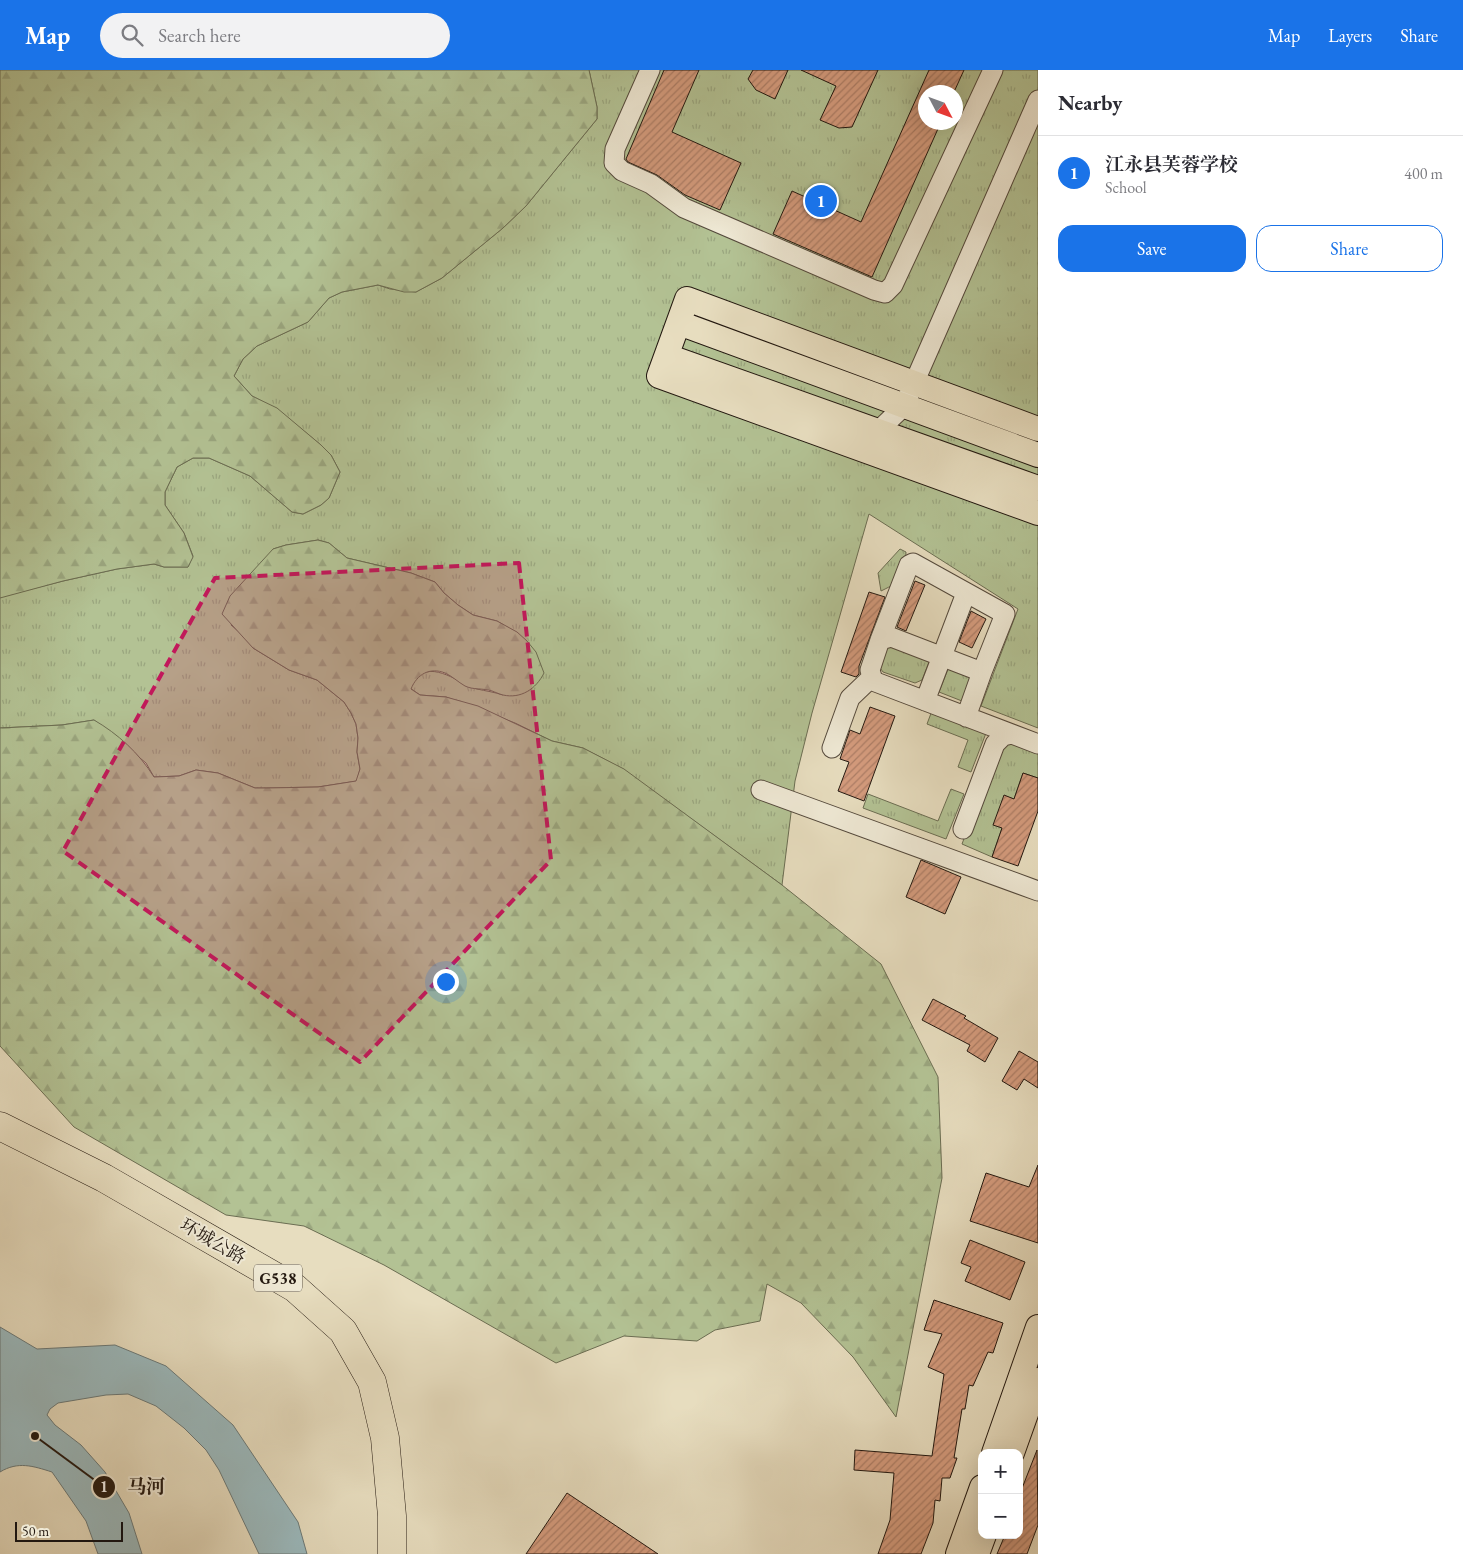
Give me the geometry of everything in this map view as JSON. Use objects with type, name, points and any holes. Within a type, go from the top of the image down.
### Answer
[{"type":"highway","name":"环城公路","points":[[0,1126],[104,1178],[295,1288],[343,1331],[372,1382],[385,1438],[392,1516],[392,1554]]},
{"type":"main road","points":[[670,365],[679,323],[687,299],[1038,428]]},
{"type":"main road","points":[[744,320],[815,373]]},
{"type":"main road","points":[[679,323],[1038,455]]},
{"type":"main road","points":[[670,365],[707,376],[743,407],[1038,488]]},
{"type":"main road","points":[[670,365],[874,442],[1038,513]]},
{"type":"main road","points":[[995,1449],[1038,1327]]},
{"type":"main road","points":[[1013,1449],[1038,1380]]},
{"type":"main road","points":[[958,1554],[979,1494]]},
{"type":"main road","points":[[977,1554],[983,1539]]},
{"type":"street","points":[[650,70],[615,149],[614,163],[622,170],[650,184],[684,208],[884,293],[893,284],[993,70]]},
{"type":"street","points":[[874,442],[904,406],[1038,100]]},
{"type":"street","points":[[966,716],[1005,614],[913,563],[909,565],[880,640],[870,670],[873,681],[1038,744]]},
{"type":"street","points":[[925,701],[966,593]]},
{"type":"street","points":[[880,640],[890,637],[982,672]]},
{"type":"street","points":[[832,748],[850,698],[872,677]]},
{"type":"street","points":[[964,829],[995,744],[1003,736],[1012,734]]},
{"type":"street","points":[[761,790],[1038,891]]},
{"type":"highlighted area","points":[[519,563],[551,860],[360,1062],[63,851],[215,578]]},
{"type":"green space","points":[[0,70],[589,70],[597,107],[597,119],[526,206],[503,228],[442,278],[416,292],[404,292],[378,285],[342,292],[329,298],[308,322],[257,346],[243,359],[234,376],[252,396],[277,408],[331,455],[340,472],[329,498],[321,505],[303,514],[292,512],[250,476],[209,458],[193,458],[177,467],[165,492],[165,505],[184,533],[193,557],[188,567],[164,567],[154,564],[117,569],[0,598]]},
{"type":"green space","points":[[589,70],[1038,70],[1038,728],[981,706],[1018,609],[869,514],[812,713],[795,781],[782,885],[623,769],[583,748],[552,741],[515,723],[460,702],[446,697],[420,695],[410,688],[416,678],[430,671],[446,675],[477,689],[503,695],[517,633],[497,621],[473,615],[444,593],[435,582],[411,573],[347,558],[329,543],[318,540],[273,549],[231,625],[245,637],[253,648],[289,670],[317,680],[344,702],[356,724],[360,769],[357,781],[318,787],[255,788],[218,773],[196,770],[179,776],[154,777],[146,763],[94,720],[62,725],[0,728],[0,597],[117,569],[154,564],[164,567],[188,567],[193,556],[184,533],[165,505],[165,492],[177,467],[193,458],[209,458],[250,476],[292,512],[303,514],[321,505],[329,498],[340,472],[331,455],[277,409],[252,396],[234,376],[243,359],[257,346],[308,322],[329,298],[342,292],[378,285],[390,289],[416,292],[442,278],[503,228],[526,206],[597,119],[597,107]]},
{"type":"green space","points":[[318,540],[329,543],[347,558],[411,573],[435,582],[444,593],[473,615],[497,621],[517,632],[536,652],[544,673],[537,684],[527,692],[516,696],[468,687],[439,671],[429,671],[420,676],[411,689],[420,695],[446,697],[478,706],[552,741],[583,748],[624,769],[782,885],[881,964],[938,1077],[942,1178],[896,1417],[853,1357],[801,1303],[767,1284],[760,1321],[715,1330],[697,1341],[624,1336],[556,1363],[384,1265],[304,1226],[226,1215],[74,1127],[0,1046],[0,728],[62,725],[94,720],[127,745],[142,760],[154,777],[179,776],[196,770],[218,773],[255,788],[318,787],[356,781],[360,769],[356,724],[344,702],[317,680],[289,670],[253,648],[222,614],[230,596],[273,549]]},
{"type":"green space","points":[[900,549],[906,552],[902,577],[881,591],[878,573]]},
{"type":"green space","points":[[885,646],[924,654],[929,662],[922,680],[915,683],[883,672],[878,665]]},
{"type":"green space","points":[[950,664],[977,674],[967,703],[939,692]]},
{"type":"green space","points":[[933,708],[988,728],[971,772],[958,767],[968,740],[927,724]]},
{"type":"green space","points":[[1011,737],[1038,748],[1038,778],[1023,773],[1014,799],[1005,796],[1002,828],[992,857],[962,844],[996,752]]},
{"type":"green space","points":[[951,789],[964,794],[946,839],[863,808],[868,794],[938,821]]},
{"type":"water","points":[[0,1327],[37,1349],[115,1345],[166,1366],[233,1425],[298,1522],[307,1554],[259,1554],[219,1470],[206,1450],[184,1428],[156,1406],[128,1394],[106,1395],[58,1403],[50,1409],[47,1415],[55,1425],[81,1445],[105,1472],[129,1513],[142,1554],[98,1554],[86,1521],[52,1472],[32,1466],[19,1466],[0,1472]]},
{"type":"building","points":[[664,70],[699,70],[672,132],[741,163],[720,210],[685,195],[657,175],[628,162],[626,159]]},
{"type":"building","points":[[753,70],[788,70],[775,99],[756,90],[748,79]]},
{"type":"building","points":[[801,70],[878,70],[852,127],[839,128],[820,120],[836,86]]},
{"type":"building","points":[[929,70],[964,70],[957,85],[922,85]]},
{"type":"building","points":[[918,95],[918,130],[937,130],[872,277],[773,234],[792,191],[861,222]]},
{"type":"building","points":[[915,581],[925,585],[906,631],[897,627]]},
{"type":"building","points":[[869,592],[885,597],[859,666],[859,674],[856,677],[841,672]]},
{"type":"building","points":[[971,611],[986,619],[972,648],[959,642]]},
{"type":"building","points":[[870,707],[895,716],[864,801],[838,791],[849,762],[840,759],[850,730],[860,734]]},
{"type":"building","points":[[1023,773],[1038,778],[1038,811],[1018,866],[992,857],[1002,828],[993,825],[1004,795],[1014,799]]},
{"type":"building","points":[[921,860],[961,877],[945,914],[906,897]]},
{"type":"building","points":[[933,999],[966,1016],[964,1018],[998,1038],[985,1062],[967,1051],[970,1045],[922,1020]]},
{"type":"building","points":[[1019,1051],[1038,1062],[1038,1088],[1024,1079],[1017,1090],[1002,1081]]},
{"type":"building","points":[[1038,1165],[1038,1243],[970,1221],[986,1173],[1029,1187]]},
{"type":"building","points":[[970,1240],[1025,1262],[1010,1300],[965,1281],[971,1267],[961,1263]]},
{"type":"building","points":[[934,1300],[1003,1323],[993,1353],[988,1352],[973,1386],[969,1385],[965,1409],[962,1409],[954,1458],[957,1458],[950,1478],[942,1478],[940,1501],[935,1500],[933,1523],[921,1554],[878,1554],[890,1520],[894,1473],[854,1470],[855,1450],[932,1456],[944,1374],[928,1367],[942,1334],[924,1330]]},
{"type":"building","points":[[1037,1450],[1038,1525],[1027,1554],[997,1554],[1003,1539],[1023,1539],[1023,1486]]},
{"type":"building","points":[[567,1493],[658,1554],[526,1554]]},
{"type":"place","name":"江永县芙蓉学校","points":[[821,201]]},
{"type":"place","name":"马河","points":[[35,1436]]}]
